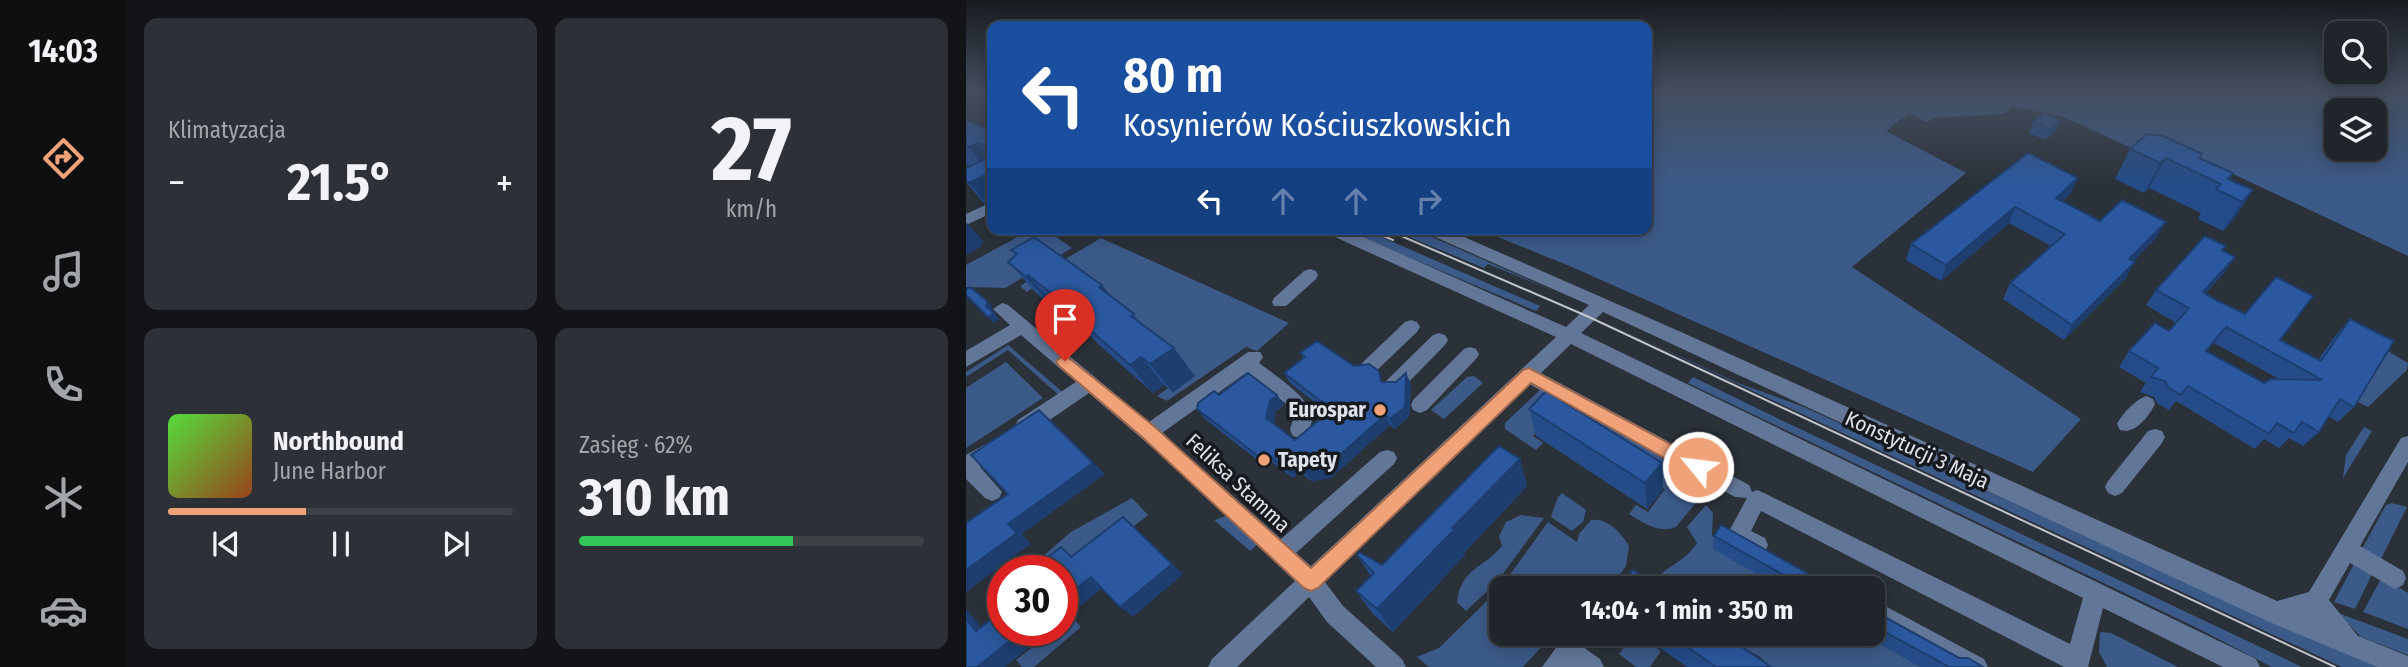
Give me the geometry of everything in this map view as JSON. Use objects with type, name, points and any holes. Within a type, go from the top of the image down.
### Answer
[{"type":"street","points":[[966,220],[987,210]]},
{"type":"street","points":[[1344,235],[1571,336],[2248,667]]},
{"type":"street","name":"Konstytucji 3 Maja","points":[[1445,235],[2275,613],[2405,667]]},
{"type":"street","points":[[1280,302],[1310,275]]},
{"type":"street","points":[[1220,667],[1571,336],[1601,304]]},
{"type":"street","name":"Feliksa Stamma","points":[[1002,309],[1149,432],[1311,581],[1335,614],[1394,667]]},
{"type":"street","points":[[966,360],[1022,326]]},
{"type":"street","points":[[1369,367],[1411,327]]},
{"type":"street","points":[[1394,385],[1439,340]]},
{"type":"street","points":[[1420,405],[1469,354]]},
{"type":"street","points":[[1149,432],[1250,360],[1296,401],[1304,415],[1300,430]]},
{"type":"street","points":[[1529,374],[1742,491]]},
{"type":"street","points":[[992,492],[966,466],[1089,383]]},
{"type":"street","points":[[2127,424],[2146,404]]},
{"type":"street","points":[[2115,487],[2155,436]]},
{"type":"street","points":[[2275,613],[2316,601],[2408,444]]},
{"type":"street","points":[[1280,553],[1387,458]]},
{"type":"street","points":[[1774,555],[1738,535],[1756,499],[2078,664],[2096,591]]},
{"type":"street","points":[[2345,549],[2395,578]]},
{"type":"street","points":[[2316,601],[2351,645]]},
{"type":"street","points":[[1885,617],[1976,667]]},
{"type":"street","points":[[1554,667],[1569,649],[1592,667]]},
{"type":"shaded area","points":[[1652,122],[1897,122],[1886,131],[1966,173],[1852,267],[2081,419],[2033,472],[1572,267],[1493,235],[1652,235]]},
{"type":"shaded area","points":[[2075,122],[2324,122],[2324,161],[2387,161],[2387,122],[2408,122],[2408,256],[2233,174],[2218,188]]},
{"type":"shaded area","points":[[1021,235],[1054,235],[1072,248],[1005,288],[966,287],[966,265]]},
{"type":"shaded area","points":[[1356,235],[1377,235],[1540,306],[1536,311]]},
{"type":"shaded area","points":[[1404,235],[1428,235],[1554,291],[1488,264],[1484,268]]},
{"type":"shaded area","points":[[1101,238],[1289,323],[1257,351],[1246,347],[1167,401],[1157,396],[1168,388],[1173,392],[1195,376],[1041,282],[1027,292],[1020,286]]},
{"type":"shaded area","points":[[1627,332],[1738,383],[1804,407],[2292,631],[2377,667],[2342,667]]},
{"type":"shaded area","points":[[2363,336],[2408,363],[2407,370],[2368,407],[2354,400]]},
{"type":"shaded area","points":[[1008,345],[1065,394],[1061,397],[1008,350],[966,377],[966,372]]},
{"type":"shaded area","points":[[1006,362],[1043,398],[966,448],[966,388]]},
{"type":"shaded area","points":[[1474,376],[1483,383],[1444,419],[1431,410],[1467,377]]},
{"type":"shaded area","points":[[1693,377],[2302,667],[2272,667],[2195,627],[1688,383]]},
{"type":"shaded area","points":[[1541,389],[1704,477],[1703,494],[1676,527],[1658,528],[1629,514],[1636,505],[1648,512],[1665,489],[1551,417],[1533,436],[1543,443],[1536,450],[1505,429],[1505,423]]},
{"type":"shaded area","points":[[2364,427],[2372,431],[2343,478],[2346,455]]},
{"type":"shaded area","points":[[1562,493],[1586,510],[1583,522],[1572,531],[1551,517]]},
{"type":"shaded area","points":[[1132,498],[1148,515],[1106,548],[1080,562],[1078,555],[1044,555],[1071,532]]},
{"type":"shaded area","points":[[2392,503],[2407,507],[2379,563],[2362,549],[2386,505]]},
{"type":"shaded area","points":[[1706,505],[1713,513],[1712,535],[1765,576],[1659,576],[1697,543],[1687,527]]},
{"type":"shaded area","points":[[1521,515],[1544,518],[1501,576],[1489,576],[1489,589],[1466,611],[1457,602],[1463,582],[1502,546],[1499,536],[1506,522]]},
{"type":"shaded area","points":[[1226,516],[1258,544],[1250,551],[1214,520]]},
{"type":"shaded area","points":[[1591,520],[1603,521],[1618,532],[1629,546],[1626,566],[1619,576],[1509,576],[1548,522],[1577,542],[1579,534]]},
{"type":"shaded area","points":[[2354,564],[2373,572],[2355,609],[2334,602]]},
{"type":"shaded area","points":[[2382,577],[2408,593],[2408,629],[2363,612]]},
{"type":"shaded area","points":[[1489,599],[1489,646],[1542,646],[1523,667],[1429,667],[1417,657],[1439,648]]},
{"type":"shaded area","points":[[2338,613],[2408,639],[2408,655],[2361,637]]},
{"type":"shaded area","points":[[2100,632],[2111,633],[2178,667],[2107,667],[2099,652]]},
{"type":"shaded area","points":[[1034,646],[1059,646],[1034,667],[1022,667],[1016,660]]},
{"type":"shaded area","points":[[1625,646],[1653,646],[1661,651],[1650,667],[1636,667],[1619,654]]},
{"type":"shaded area","points":[[1739,646],[1883,646],[1921,667],[1771,667],[1759,656]]},
{"type":"building","points":[[966,122],[987,129],[987,146],[978,143],[966,146]]},
{"type":"building","points":[[2033,122],[2058,122],[2050,129]]},
{"type":"building","points":[[2147,134],[2163,136],[2202,154],[2199,158],[2233,173],[2228,179],[2253,190],[2242,202],[2216,189],[2221,184],[2166,158],[2160,163],[2130,149]]},
{"type":"building","points":[[2028,153],[2078,178],[2056,198],[2100,221],[2122,200],[2166,222],[2129,259],[2135,262],[2072,325],[2010,283],[2065,234],[2015,207],[1946,265],[1911,244]]},
{"type":"building","points":[[987,158],[987,174],[969,183],[966,180],[966,168]]},
{"type":"building","points":[[2205,236],[2226,246],[2222,250],[2235,257],[2203,292],[2216,300],[2245,314],[2276,277],[2313,296],[2280,340],[2321,361],[2350,319],[2394,341],[2354,407],[2340,399],[2319,432],[2302,422],[2294,433],[2277,423],[2269,434],[2188,386],[2181,395],[2169,388],[2165,381],[2151,377],[2158,368],[2129,351],[2155,323],[2169,331],[2189,308],[2156,290]],"holes":[[[2226,327],[2322,380],[2271,379],[2264,383],[2206,351]]]},
{"type":"building","points":[[1034,237],[1102,285],[1099,287],[1134,314],[1131,316],[1174,348],[1150,364],[1141,357],[1130,365],[1072,314],[1075,312],[1008,262],[1017,254],[1011,250]]},
{"type":"building","points":[[970,287],[987,301],[986,306],[994,313],[988,317],[966,295],[966,290]]},
{"type":"building","points":[[1317,341],[1354,366],[1369,364],[1379,371],[1381,382],[1396,382],[1406,373],[1405,407],[1390,419],[1385,415],[1325,468],[1304,471],[1293,462],[1286,469],[1264,451],[1258,456],[1197,409],[1198,403],[1214,391],[1219,395],[1248,373],[1277,395],[1270,401],[1266,418],[1295,440],[1319,420],[1322,402],[1284,373],[1305,357],[1300,353]]},
{"type":"building","points":[[1546,391],[1662,463],[1645,483],[1529,409]]},
{"type":"building","points":[[1039,410],[1093,463],[1008,524],[1017,533],[966,570],[966,523],[1008,494],[971,455]]},
{"type":"building","points":[[1499,446],[1520,459],[1377,609],[1356,591],[1374,573],[1357,555],[1359,552],[1382,565]]},
{"type":"building","points":[[1123,517],[1172,564],[1120,607],[1091,577],[1078,587],[1078,555],[1074,555]]},
{"type":"building","points":[[1721,525],[1812,576],[1786,576],[1714,536]]},
{"type":"building","points":[[1061,547],[1069,555],[1051,555]]},
{"type":"building","points":[[1633,570],[1641,576],[1628,576]]},
{"type":"building","points":[[1885,617],[1959,658],[1968,658],[1983,667],[1949,667],[1885,632]]},
{"type":"building","points":[[966,619],[976,631],[987,622],[987,646],[1004,646],[977,667],[966,667]]},
{"type":"building","points":[[1686,646],[1740,646],[1771,667],[1716,667]]},
{"type":"tram line","points":[[1381,235],[1393,240]]},
{"type":"tram line","points":[[1399,235],[1589,317],[2335,667]]},
{"type":"place","name":"Eurospar","points":[[1380,410]]},
{"type":"place","name":"Tapety","points":[[1264,460]]},
{"type":"route","points":[[1065,361],[1149,432],[1311,581],[1529,374],[1698,467]]}]
